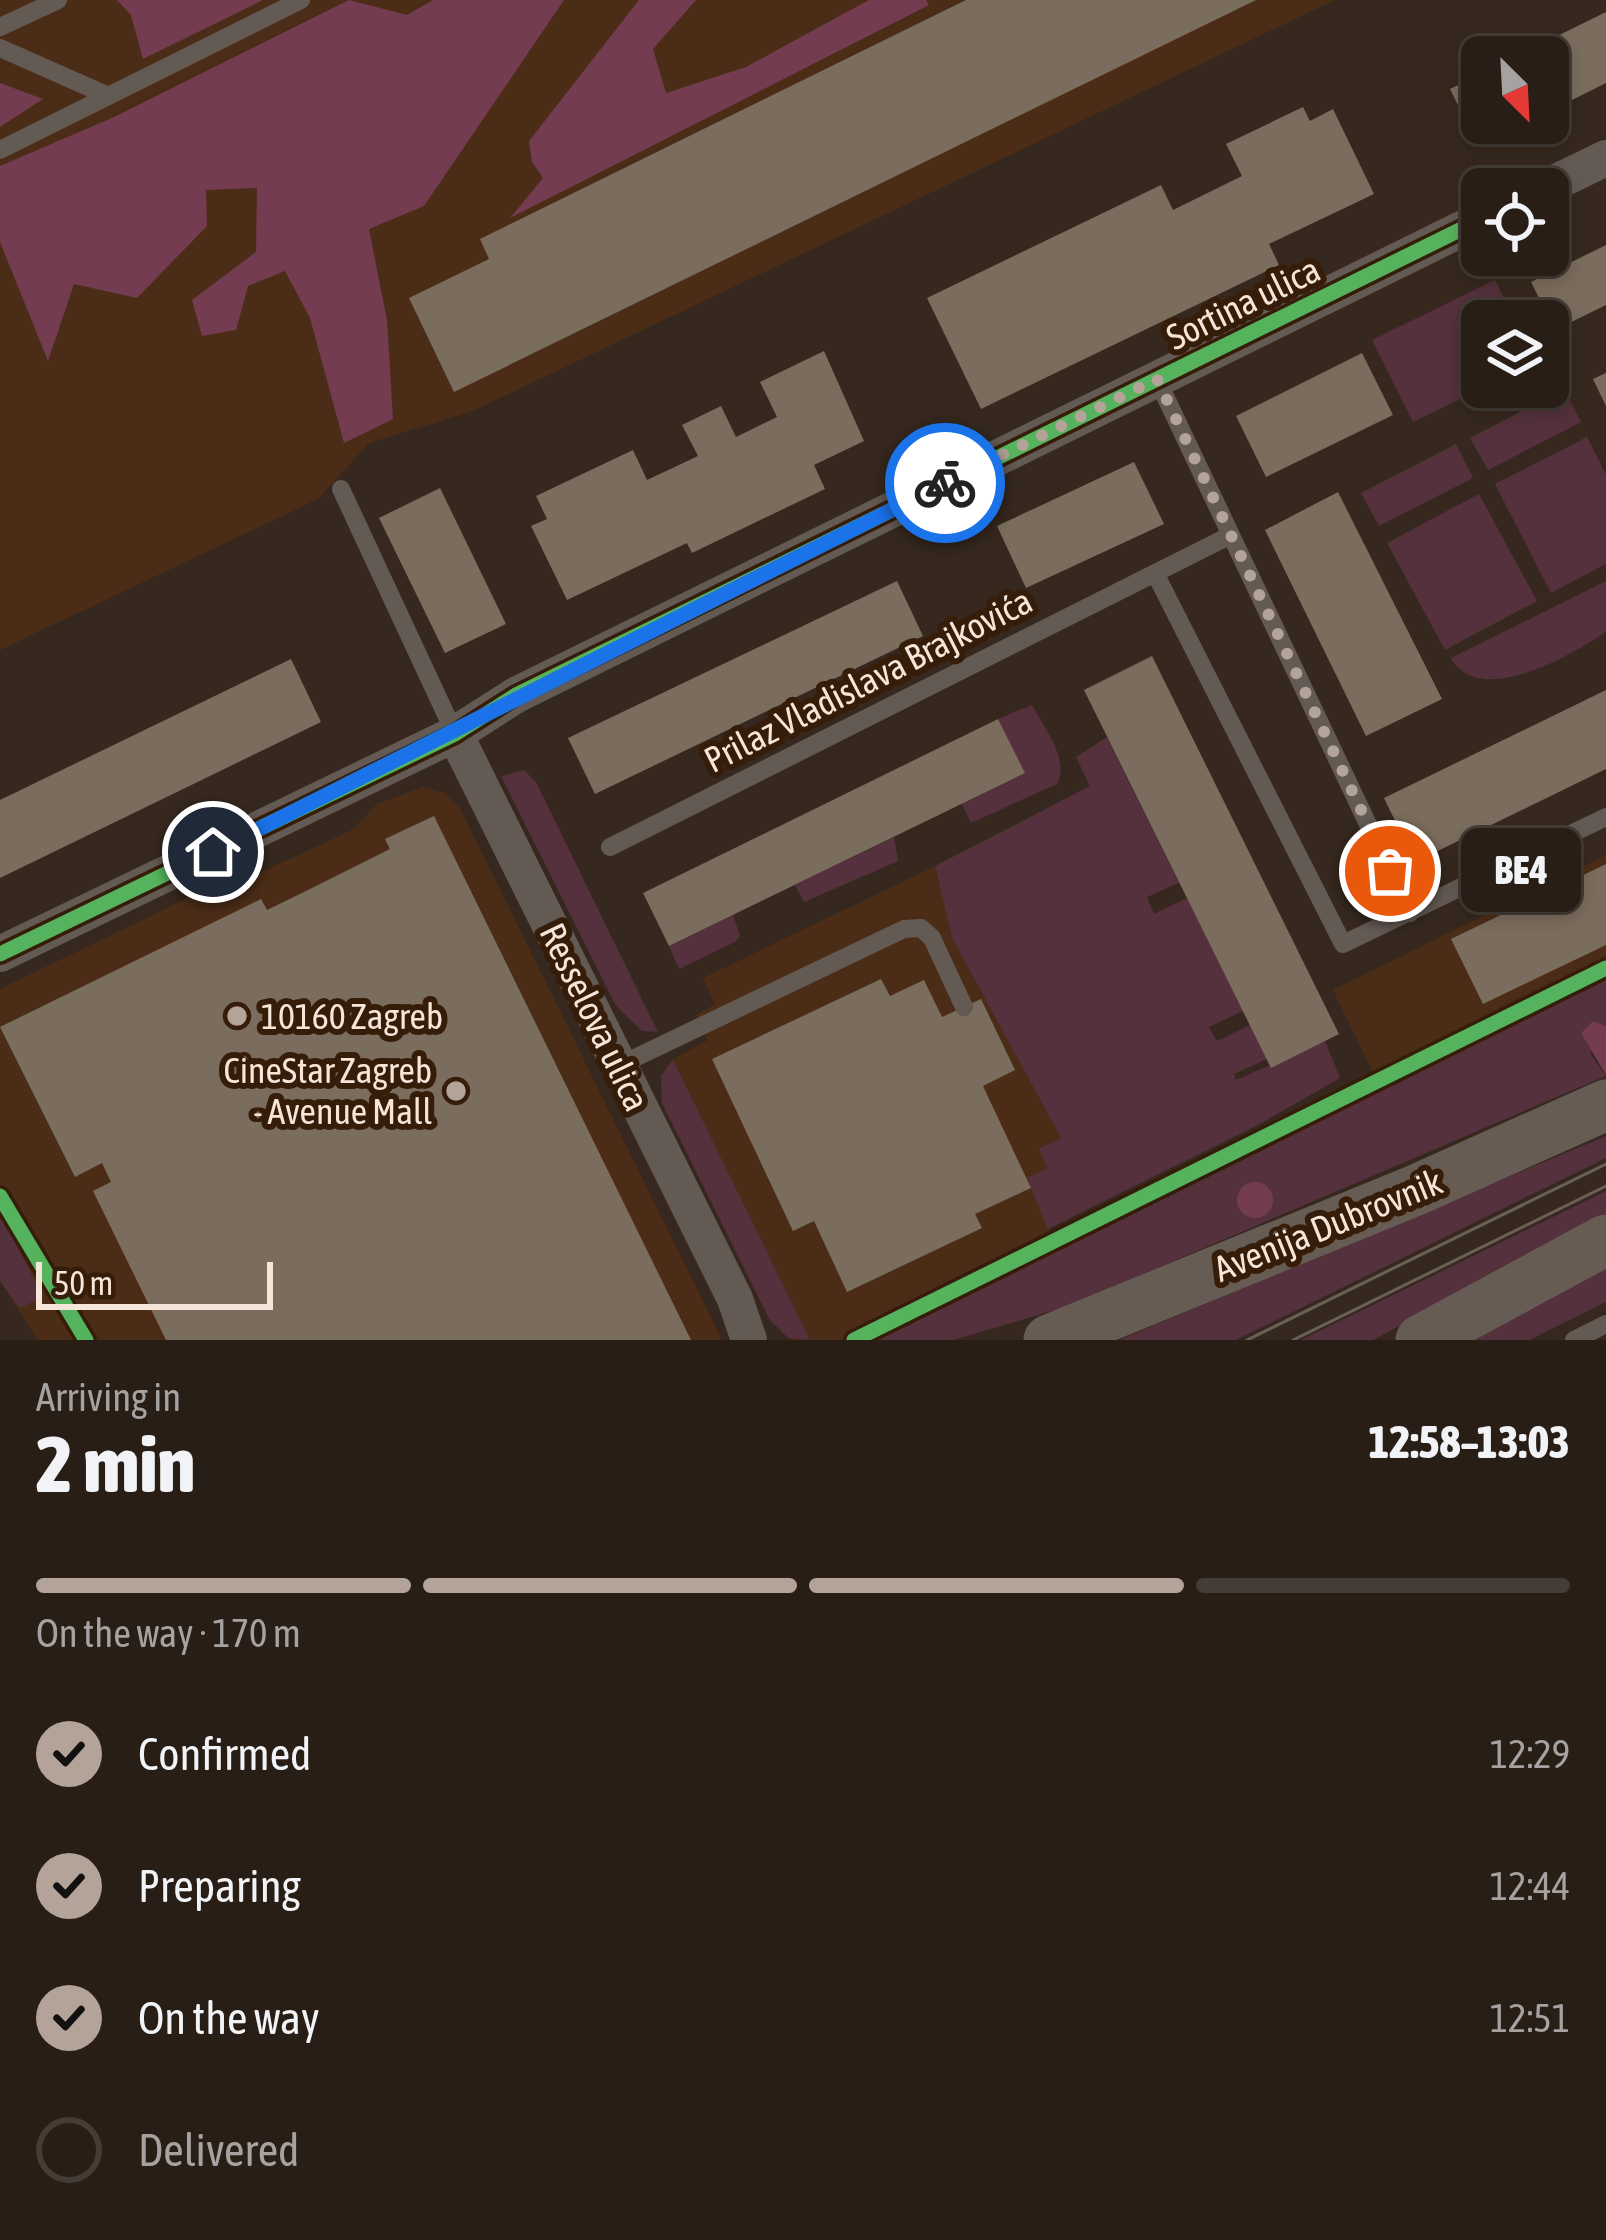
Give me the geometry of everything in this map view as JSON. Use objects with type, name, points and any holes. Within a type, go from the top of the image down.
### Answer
[{"type":"main road","name":"Avenija Dubrovnik","points":[[1048,1340],[1416,1190],[1606,1105]]},
{"type":"main road","points":[[1421,1340],[1606,1240]]},
{"type":"street","points":[[1569,176],[1606,158]]},
{"type":"street","name":"Sortina ulica","points":[[0,954],[455,734],[515,695],[1461,229]]},
{"type":"street","name":"Resselova ulica","points":[[455,734],[735,1299],[749,1340]]},
{"type":"street","name":"Resselova ulica","points":[[735,1299],[775,1340]]},
{"type":"lane","points":[[0,27],[58,0]]},
{"type":"lane","points":[[0,150],[104,94],[302,0]]},
{"type":"lane","points":[[0,48],[104,94]]},
{"type":"lane","points":[[1157,379],[1410,913]]},
{"type":"lane","points":[[341,488],[455,734]]},
{"type":"lane","name":"Prilaz Vladislava Brajkovića","points":[[610,847],[1232,535]]},
{"type":"lane","points":[[1155,573],[1343,944],[1606,817]]},
{"type":"lane","points":[[618,1066],[904,928],[921,928],[932,938],[964,1006]]},
{"type":"lane","points":[[1574,1340],[1606,1324]]},
{"type":"shaded area","points":[[0,0],[1335,0],[473,411],[369,443],[318,499],[0,650]]},
{"type":"shaded area","points":[[117,0],[263,0],[143,59],[131,15]]},
{"type":"shaded area","points":[[349,0],[407,15],[433,0],[564,0],[424,206],[369,229],[387,320],[393,419],[344,443],[310,318],[285,271],[248,286],[236,330],[202,336],[192,300],[256,252],[257,188],[206,190],[207,226],[137,298],[74,284],[48,361],[0,242],[0,166],[114,117]]},
{"type":"shaded area","points":[[639,0],[696,0],[653,49],[666,93],[746,67],[869,0],[926,0],[929,5],[510,218],[543,178],[532,162],[529,141]]},
{"type":"shaded area","points":[[0,83],[43,99],[0,127]]},
{"type":"shaded area","points":[[1495,280],[1505,300],[1461,300],[1461,399],[1413,422],[1372,340]]},
{"type":"shaded area","points":[[1569,399],[1581,422],[1488,470],[1470,438],[1528,408],[1569,408]]},
{"type":"shaded area","points":[[1587,437],[1606,475],[1606,564],[1551,593],[1495,484]]},
{"type":"shaded area","points":[[1456,444],[1473,478],[1379,526],[1361,493]]},
{"type":"shaded area","points":[[1479,494],[1537,601],[1445,650],[1387,543]]},
{"type":"shaded area","points":[[1606,581],[1606,632],[1549,664],[1526,673],[1482,679],[1464,672],[1451,658]]},
{"type":"shaded area","points":[[1032,705],[1058,754],[1057,784],[971,823],[962,804],[1024,773],[998,719]]},
{"type":"shaded area","points":[[1107,737],[1179,883],[1147,897],[1154,914],[1187,898],[1243,1011],[1209,1027],[1217,1041],[1250,1025],[1267,1059],[1234,1074],[1236,1080],[1325,1041],[1340,1078],[1258,1125],[1048,1229],[1027,1178],[1048,1168],[1039,1149],[1061,1138],[952,938],[935,866],[1090,786],[1076,757]]},
{"type":"shaded area","points":[[524,770],[536,782],[658,1032],[642,1031],[616,1006],[501,776]]},
{"type":"shaded area","points":[[422,787],[444,793],[460,808],[722,1340],[38,1340],[0,1281],[0,989],[227,879],[251,877],[352,830],[377,804]]},
{"type":"shaded area","points":[[894,837],[898,861],[804,902],[795,885]]},
{"type":"shaded area","points":[[1606,855],[1606,979],[1381,1089],[1333,990]]},
{"type":"shaded area","points":[[935,866],[952,938],[1061,1138],[1048,1168],[1027,1179],[1081,1302],[953,1340],[793,1340],[770,1320],[662,1103],[661,1076],[670,1061],[708,1040],[696,1015],[715,1004],[703,978]]},
{"type":"shaded area","points":[[733,915],[740,936],[735,942],[679,969],[669,946]]},
{"type":"shaded area","points":[[1606,979],[1606,1026],[1593,1021],[1591,1055],[1606,1076],[1066,1307],[953,1340],[871,1340]]},
{"type":"shaded area","points":[[1593,1021],[1606,1026],[1606,1075],[1581,1033]]},
{"type":"shaded area","points":[[673,1060],[809,1340],[788,1338],[770,1320],[662,1103],[661,1076]]},
{"type":"shaded area","points":[[1606,1136],[1606,1158],[1236,1340],[1119,1340]]},
{"type":"shaded area","points":[[1255,1182],[1267,1188],[1273,1200],[1267,1212],[1255,1218],[1243,1212],[1237,1200],[1243,1188]]},
{"type":"shaded area","points":[[1606,1191],[1606,1215],[1373,1340],[1301,1340]]},
{"type":"shaded area","points":[[0,1213],[43,1297],[20,1308],[0,1281]]},
{"type":"shaded area","points":[[1606,1267],[1606,1302],[1529,1340],[1472,1340]]},
{"type":"building","points":[[966,0],[1256,0],[454,392],[409,298],[489,259],[480,239]]},
{"type":"building","points":[[1606,12],[1606,83],[1569,102],[1569,36],[1557,36]]},
{"type":"building","points":[[1461,84],[1461,111],[1450,89]]},
{"type":"building","points":[[1303,107],[1310,121],[1333,109],[1374,194],[1269,244],[1279,265],[981,409],[927,298],[1161,185],[1173,210],[1242,176],[1226,144]]},
{"type":"building","points":[[1606,245],[1606,305],[1569,323],[1569,300],[1540,300],[1531,282],[1543,276],[1569,276],[1569,263]]},
{"type":"building","points":[[824,351],[864,441],[814,465],[825,489],[692,553],[687,543],[567,600],[531,526],[547,519],[536,496],[633,450],[647,480],[698,456],[682,425],[721,406],[736,437],[777,417],[760,382]]},
{"type":"building","points":[[1362,353],[1393,415],[1266,477],[1236,416]]},
{"type":"building","points":[[1606,373],[1606,406],[1593,379]]},
{"type":"building","points":[[1134,462],[1164,524],[1026,588],[997,526]]},
{"type":"building","points":[[440,488],[506,624],[445,653],[379,518]]},
{"type":"building","points":[[1338,492],[1442,699],[1366,736],[1265,530]]},
{"type":"building","points":[[897,581],[923,636],[595,794],[568,738]]},
{"type":"building","points":[[1152,656],[1339,1034],[1271,1068],[1084,690]]},
{"type":"building","points":[[291,659],[321,722],[0,878],[0,800]]},
{"type":"building","points":[[1606,690],[1606,769],[1415,862],[1384,798]]},
{"type":"building","points":[[998,719],[1025,773],[669,946],[643,893]]},
{"type":"building","points":[[434,816],[691,1340],[166,1340],[93,1191],[111,1182],[102,1163],[75,1177],[0,1027],[261,899],[267,910],[390,849],[385,839]]},
{"type":"building","points":[[1606,864],[1606,945],[1483,1004],[1451,939]]},
{"type":"building","points":[[881,979],[890,996],[924,980],[942,1017],[981,999],[1015,1070],[983,1086],[1031,1188],[975,1214],[982,1228],[847,1292],[814,1221],[793,1231],[712,1059]]},
{"type":"tram line","points":[[1247,1340],[1606,1164]]},
{"type":"tram line","points":[[1293,1340],[1606,1186]]},
{"type":"cycle path","points":[[0,954],[455,734],[516,695],[1461,229]]},
{"type":"cycle path","points":[[854,1340],[1606,968]]},
{"type":"cycle path","points":[[0,1196],[86,1340]]},
{"type":"way so far","points":[[945,483],[1157,379],[1390,871]]},
{"type":"place","name":"BE4","points":[[1390,871]]},
{"type":"place","name":"10160 Zagreb","points":[[237,1016]]},
{"type":"place","name":"CineStar Zagreb - Avenue Mall","points":[[456,1091]]},
{"type":"route","points":[[213,852],[455,734],[515,695],[945,483]]}]
